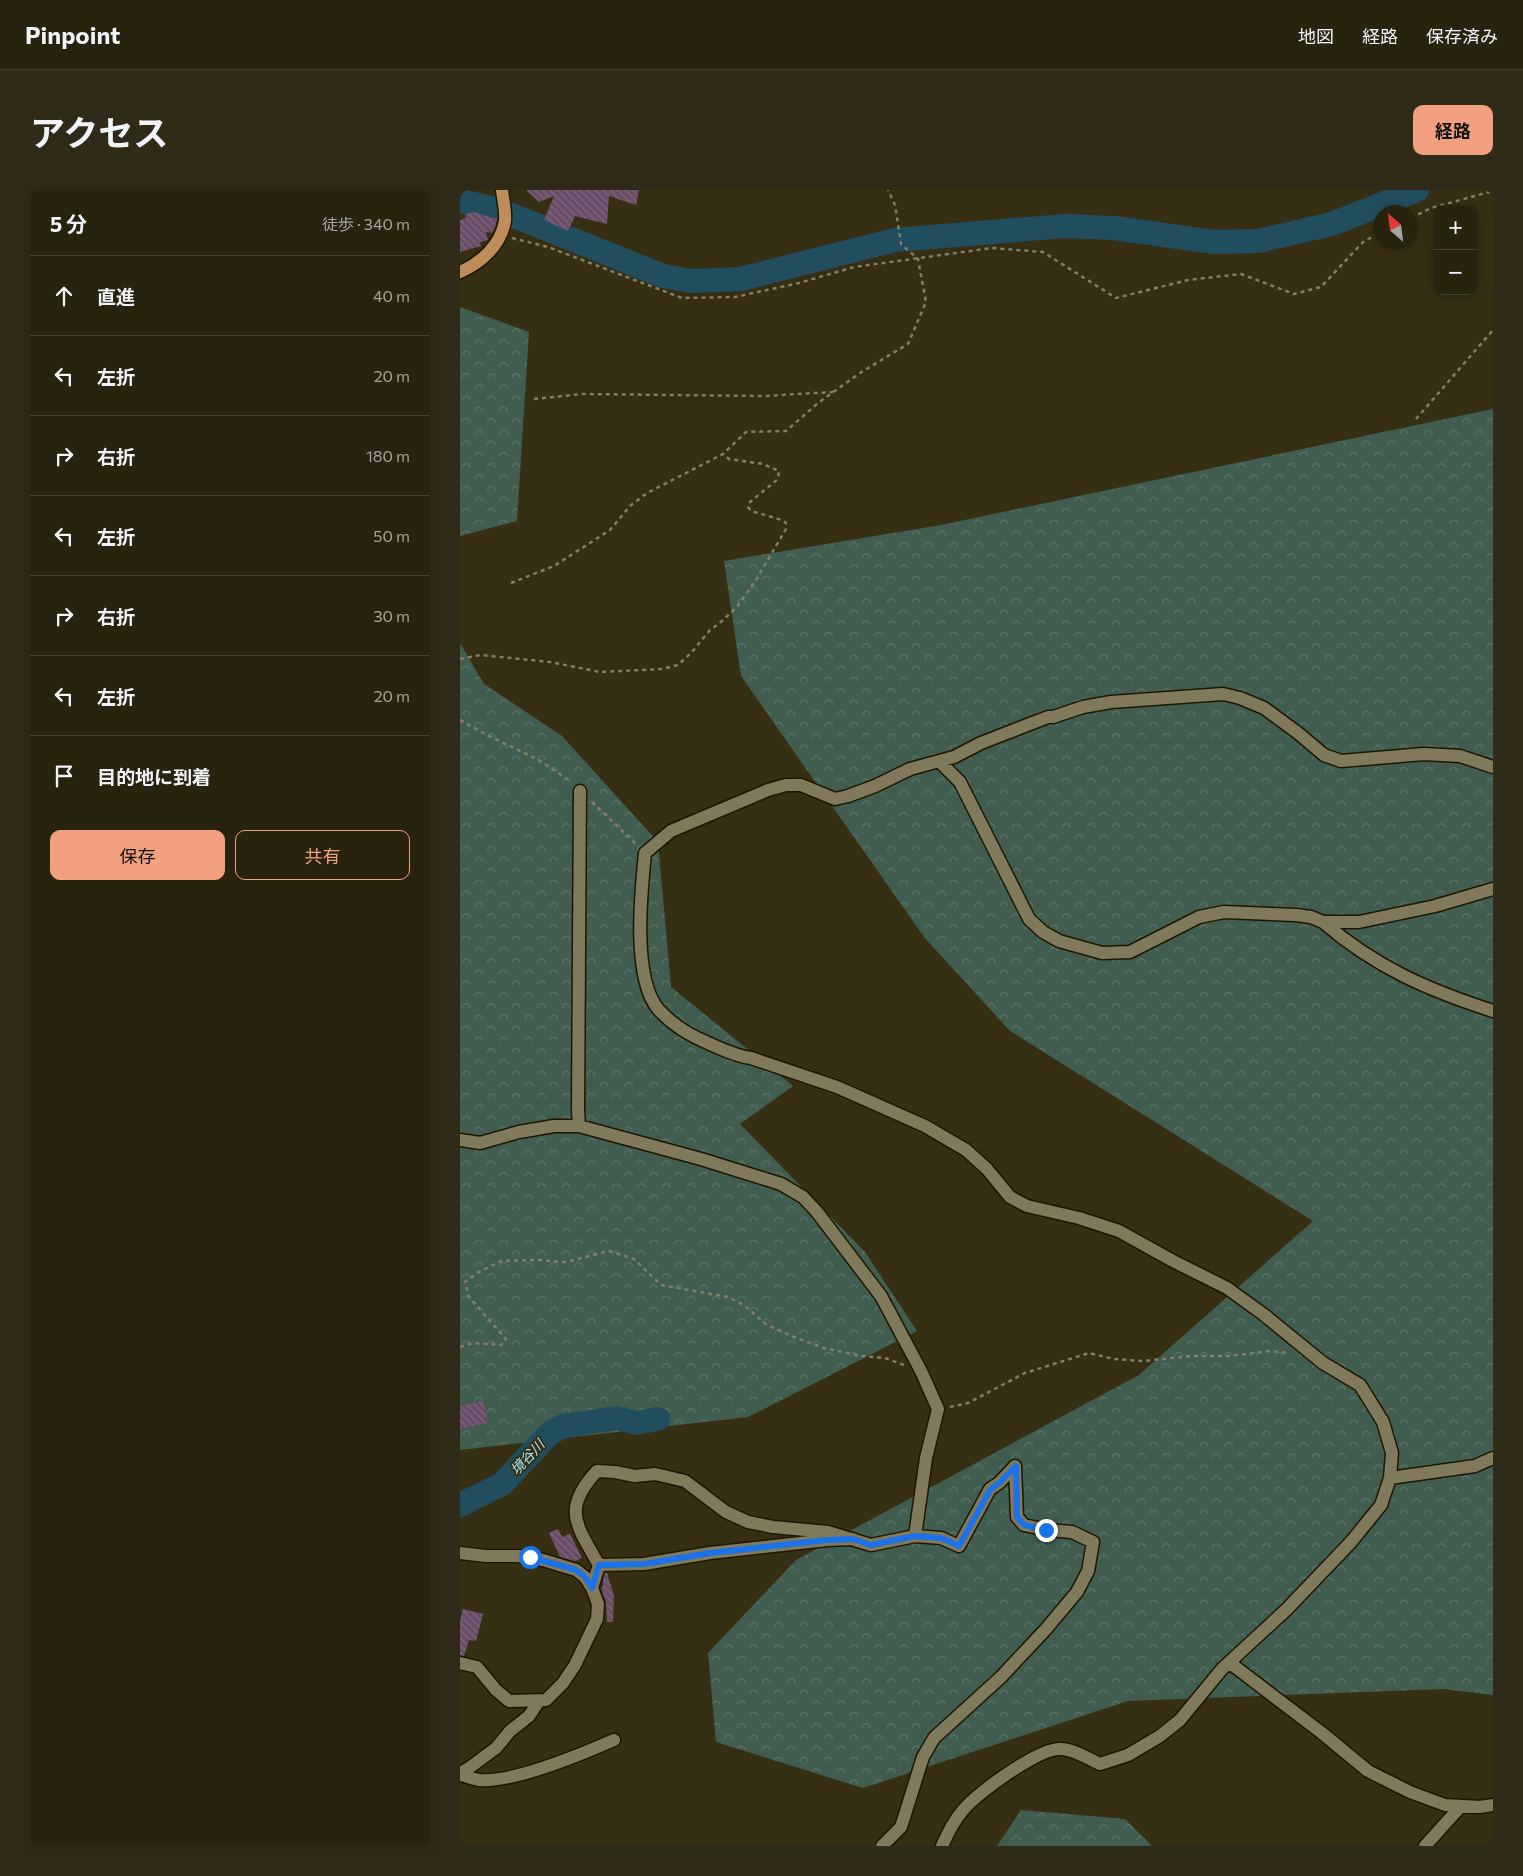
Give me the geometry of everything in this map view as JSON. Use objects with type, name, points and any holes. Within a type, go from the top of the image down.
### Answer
[{"type":"main road","points":[[460,272],[469,268],[489,253],[501,235],[505,220],[502,190]]},
{"type":"street","points":[[942,1846],[964,1808],[1029,1759],[1051,1749],[1062,1748],[1100,1764],[1128,1755],[1160,1736],[1180,1720],[1222,1669],[1286,1610],[1351,1542],[1381,1506],[1390,1478],[1392,1453],[1383,1422],[1360,1385],[1323,1362],[1227,1288],[1118,1231],[1079,1218],[1027,1206],[1010,1197],[987,1169],[966,1150],[925,1126],[836,1088],[750,1058],[738,1056],[687,1034],[657,1008],[647,989],[642,951],[640,896],[645,853],[671,832],[786,784],[801,785],[836,799],[848,796],[875,786],[910,769],[954,757],[981,743],[1048,717],[1083,707],[1111,702],[1223,694],[1240,698],[1264,708],[1324,755],[1342,761],[1424,754],[1460,756],[1493,767]]},
{"type":"street","points":[[939,761],[960,782],[1029,919],[1043,932],[1059,941],[1102,953],[1130,952],[1199,917],[1224,912],[1311,917],[1324,922],[1342,938],[1372,959],[1409,979],[1446,996],[1493,1011]]},
{"type":"street","points":[[579,1126],[580,791]]},
{"type":"street","points":[[1324,922],[1359,922],[1435,906],[1493,889]]},
{"type":"street","points":[[460,1140],[480,1143],[519,1132],[554,1126],[579,1126],[701,1159],[781,1184],[803,1197],[817,1212],[881,1296],[921,1371],[938,1410],[926,1458],[915,1536]]},
{"type":"street","points":[[1390,1478],[1475,1466],[1493,1458]]},
{"type":"street","points":[[592,1588],[599,1565],[579,1530],[574,1509],[584,1484],[597,1471],[635,1476],[655,1474],[684,1481],[726,1512],[748,1522],[773,1527],[828,1532],[871,1545],[915,1536],[941,1538],[959,1546],[990,1490],[1016,1466],[1017,1517],[1024,1525],[1046,1530],[1072,1532],[1092,1542],[1088,1571],[1076,1592],[1046,1629],[1000,1677],[934,1738],[923,1757],[901,1827],[882,1846]]},
{"type":"street","points":[[599,1565],[644,1564],[719,1552],[827,1540],[853,1539]]},
{"type":"street","points":[[460,1553],[486,1556],[518,1556],[543,1560],[576,1570],[585,1577],[592,1588],[598,1604],[597,1619],[582,1652],[563,1683],[546,1700],[509,1701],[496,1690],[477,1667],[460,1663]]},
{"type":"street","points":[[1230,1662],[1368,1771],[1410,1792],[1445,1805],[1480,1807],[1493,1805]]},
{"type":"street","points":[[460,1774],[496,1748],[510,1731],[529,1716],[539,1701]]},
{"type":"street","points":[[460,1774],[479,1780],[515,1775],[614,1740]]},
{"type":"street","points":[[1425,1846],[1461,1806]]},
{"type":"path","points":[[511,583],[554,566],[610,530],[630,506],[647,493],[723,454],[746,432],[786,431],[818,403],[908,344],[926,302],[918,259],[901,244],[894,205],[888,190]]},
{"type":"path","points":[[1418,214],[1431,208],[1493,191]]},
{"type":"path","points":[[501,235],[548,247],[682,298],[735,297],[854,267],[992,248],[1043,252],[1116,298],[1188,280],[1241,274],[1294,294],[1321,287],[1364,241],[1373,236]]},
{"type":"path","points":[[1416,420],[1493,330]]},
{"type":"path","points":[[534,399],[582,394],[764,396],[834,392]]},
{"type":"path","points":[[460,659],[481,655],[550,662],[600,672],[662,669],[678,665],[692,652],[709,631],[737,607],[786,528],[786,523],[782,520],[751,511],[748,507],[750,502],[778,479],[778,471],[763,464],[729,459],[723,454]]},
{"type":"path","points":[[460,720],[537,759],[573,783],[645,853]]},
{"type":"path","points":[[460,1347],[473,1343],[501,1345],[506,1339],[469,1297],[465,1282],[477,1273],[501,1261],[537,1260],[566,1262],[609,1251],[634,1259],[661,1285],[728,1297],[744,1305],[767,1325],[794,1337],[824,1348],[861,1356],[885,1358],[921,1371]]},
{"type":"path","points":[[938,1410],[968,1403],[1025,1373],[1089,1353],[1114,1359],[1143,1361],[1192,1356],[1230,1356],[1269,1350],[1291,1353]]},
{"type":"green space","points":[[460,307],[529,332],[517,521],[460,536]]},
{"type":"green space","points":[[1493,409],[1493,1695],[1443,1689],[1128,1701],[863,1788],[716,1742],[708,1653],[796,1560],[1139,1375],[1313,1221],[1010,1031],[924,937],[741,676],[724,561],[941,525]]},
{"type":"green space","points":[[460,643],[484,684],[562,736],[658,842],[671,987],[793,1086],[740,1124],[865,1252],[917,1331],[748,1417],[460,1450]]},
{"type":"green space","points":[[1021,1810],[1125,1819],[1152,1846],[997,1846]]},
{"type":"building","points":[[526,190],[639,190],[636,205],[609,196],[607,224],[575,216],[568,231],[544,220],[554,196],[539,202]]},
{"type":"building","points":[[474,212],[497,219],[495,227],[492,233],[486,232],[488,240],[480,242],[481,246],[460,252],[460,220],[466,218],[465,214]]},
{"type":"building","points":[[483,1401],[488,1423],[460,1429],[460,1406]]},
{"type":"building","points":[[558,1529],[562,1537],[570,1534],[582,1558],[575,1561],[560,1557],[549,1533]]},
{"type":"building","points":[[605,1573],[607,1573],[614,1596],[613,1622],[607,1622],[606,1602],[601,1588]]},
{"type":"building","points":[[463,1609],[483,1614],[476,1641],[469,1640],[464,1656],[460,1655],[460,1621]]},
{"type":"waterway","points":[[460,201],[497,209],[663,276],[692,281],[741,279],[895,240],[1065,226],[1114,228],[1214,242],[1258,241],[1332,224],[1417,190]]},
{"type":"waterway","name":"境谷川","points":[[460,1505],[502,1484],[549,1434],[563,1426],[617,1418],[636,1423],[658,1419]]},
{"type":"route","points":[[530,1557],[576,1570],[585,1577],[592,1588],[599,1565],[644,1564],[710,1553],[827,1540],[853,1539],[871,1545],[915,1536],[941,1538],[959,1546],[990,1490],[1016,1466],[1017,1517],[1024,1525],[1046,1530]]}]
